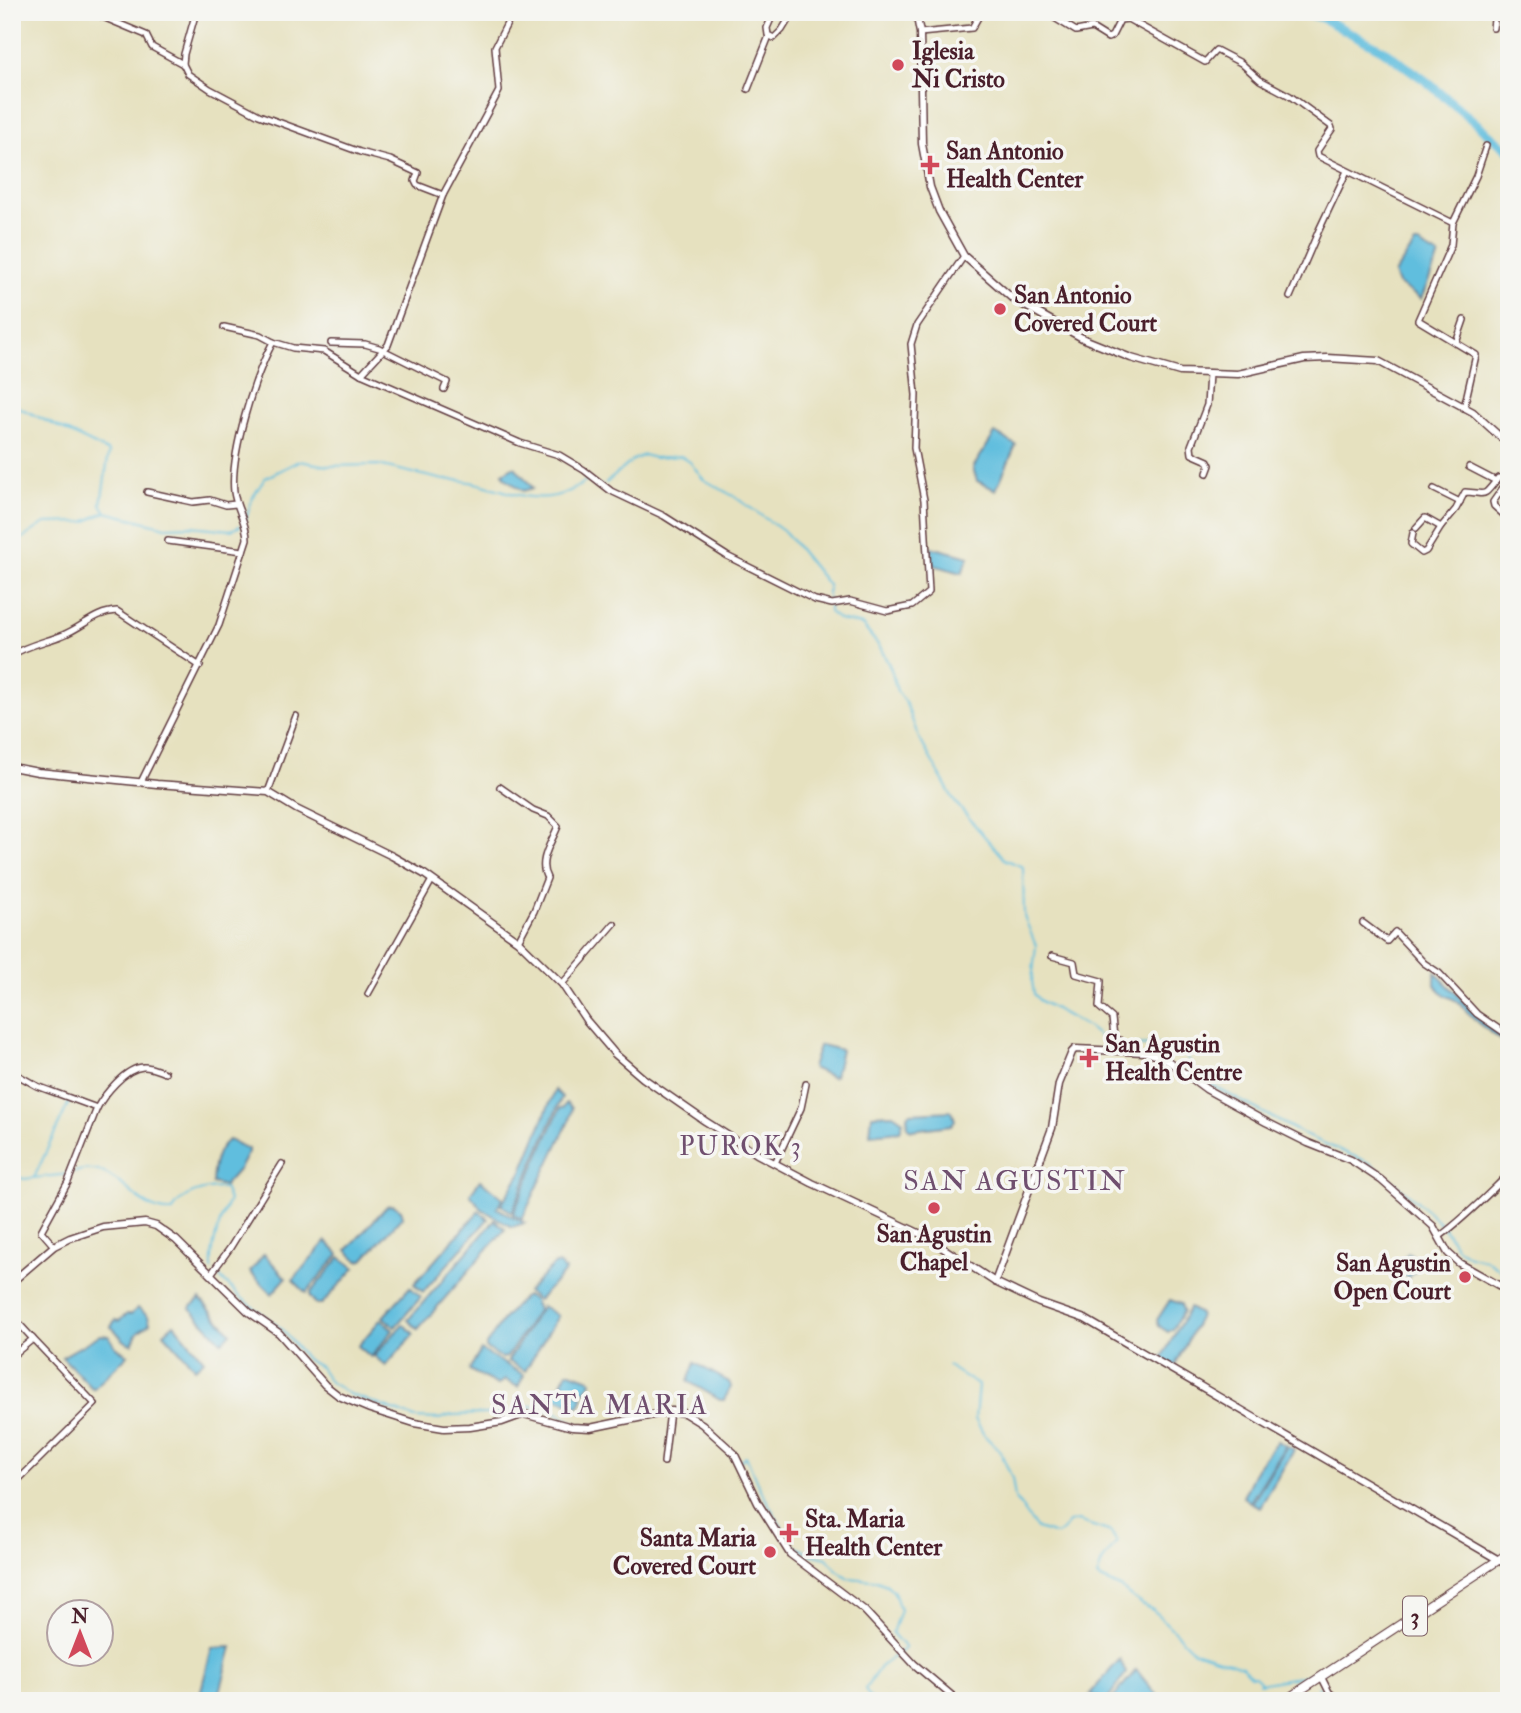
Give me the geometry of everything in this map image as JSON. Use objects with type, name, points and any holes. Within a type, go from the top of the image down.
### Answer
[{"type":"highway","name":"3","points":[[1284,1701],[1509,1553]]},
{"type":"street","points":[[91,12],[146,35],[152,47],[183,64]]},
{"type":"street","points":[[196,12],[184,54],[183,64],[188,74],[259,115],[360,152],[390,160],[418,173],[415,181],[417,185],[443,195]]},
{"type":"street","points":[[361,374],[384,351],[443,195],[499,91],[495,47],[513,12]]},
{"type":"street","points":[[748,89],[769,36],[767,29],[774,12]]},
{"type":"street","points":[[769,36],[778,36],[793,12]]},
{"type":"street","points":[[916,12],[920,33],[920,115],[925,167],[939,211],[964,256],[1013,299],[1084,339],[1166,369],[1238,374],[1304,359],[1347,358],[1378,361],[1473,412],[1506,442]]},
{"type":"street","points":[[920,33],[972,28],[981,12]]},
{"type":"street","points":[[1045,12],[1076,31],[1092,28],[1108,38],[1112,36],[1120,20],[1128,19],[1205,62],[1216,50],[1241,63],[1260,80],[1290,96],[1329,124],[1332,129],[1316,154],[1453,223]]},
{"type":"street","points":[[1493,28],[1495,12]]},
{"type":"street","points":[[1464,408],[1476,355],[1418,320],[1451,245],[1453,223],[1476,176],[1486,146]]},
{"type":"street","points":[[1290,297],[1348,171]]},
{"type":"street","points":[[224,327],[260,335],[293,348],[324,351],[361,374],[520,443],[559,455],[611,491],[664,516],[727,556],[824,603],[850,601],[877,609],[895,610],[912,606],[929,592],[924,500],[914,448],[916,396],[911,344],[917,325],[964,256]]},
{"type":"street","points":[[1456,342],[1464,320]]},
{"type":"street","points":[[141,782],[219,625],[243,551],[247,532],[236,505],[233,476],[259,369],[273,342]]},
{"type":"street","points":[[331,343],[365,344],[384,351],[447,382],[444,389]]},
{"type":"street","points":[[1206,473],[1210,466],[1208,461],[1192,454],[1191,446],[1207,405],[1209,374]]},
{"type":"street","points":[[1469,467],[1496,481]]},
{"type":"street","points":[[1441,527],[1425,518],[1415,531],[1411,544],[1422,553],[1426,551],[1465,492],[1481,495],[1486,493],[1502,477],[1509,478],[1493,502],[1504,514]]},
{"type":"street","points":[[1434,489],[1460,502]]},
{"type":"street","points":[[147,492],[193,502],[210,500],[236,505]]},
{"type":"street","points":[[168,541],[243,551]]},
{"type":"street","points":[[12,655],[21,649],[69,633],[99,614],[117,611],[200,666]]},
{"type":"street","points":[[268,792],[296,716]]},
{"type":"street","points":[[12,767],[141,782],[268,792],[296,809],[392,856],[432,880],[518,941],[562,984],[586,1020],[615,1054],[643,1078],[705,1121],[775,1163],[850,1202],[923,1234],[995,1282],[1039,1303],[1085,1319],[1509,1566]]},
{"type":"street","points":[[500,787],[533,810],[548,816],[558,826],[543,861],[547,878],[544,889],[518,941]]},
{"type":"street","points":[[368,994],[432,880]]},
{"type":"street","points":[[1363,923],[1387,941],[1395,932],[1478,1014],[1509,1036]]},
{"type":"street","points":[[562,984],[614,924]]},
{"type":"street","points":[[1052,956],[1074,962],[1076,974],[1101,981],[1099,1007],[1112,1018],[1114,1037],[1123,1046]]},
{"type":"street","points":[[995,1282],[1052,1128],[1059,1084],[1072,1052],[1075,1049],[1123,1046],[1164,1058],[1206,1089],[1308,1143],[1351,1160],[1381,1180],[1433,1226],[1441,1236],[1448,1253],[1459,1263],[1509,1291]]},
{"type":"street","points":[[54,1246],[41,1231],[68,1182],[97,1108],[107,1090],[143,1066],[165,1073]]},
{"type":"street","points":[[12,1072],[37,1086],[97,1108]]},
{"type":"street","points":[[775,1163],[801,1108],[806,1084]]},
{"type":"street","points":[[211,1275],[282,1164]]},
{"type":"street","points":[[1441,1236],[1466,1217],[1509,1174]]},
{"type":"street","points":[[12,1282],[54,1246],[103,1227],[145,1223],[163,1230],[249,1312],[279,1333],[307,1368],[325,1385],[339,1395],[370,1409],[414,1423],[444,1428],[470,1427],[504,1421],[524,1414],[572,1427],[590,1428],[624,1423],[670,1411],[684,1413],[702,1424],[734,1453],[758,1503],[790,1554],[864,1610],[914,1664],[958,1701]]},
{"type":"street","points":[[12,1316],[95,1404],[13,1485]]},
{"type":"street","points":[[12,1356],[33,1339]]},
{"type":"street","points":[[664,1462],[670,1411]]},
{"type":"street","points":[[1321,1676],[1329,1692],[1339,1701]]},
{"type":"water","points":[[1415,244],[1439,256],[1421,299],[1398,284],[1394,274]]},
{"type":"water","points":[[995,433],[1016,445],[996,490],[977,481],[973,468]]},
{"type":"water","points":[[513,467],[533,488],[523,491],[504,477],[503,473]]},
{"type":"water","points":[[931,547],[969,557],[962,573],[933,565]]},
{"type":"water","points":[[1435,972],[1477,1015],[1509,1038],[1509,1046],[1435,985]]},
{"type":"water","points":[[821,1045],[841,1050],[835,1076],[812,1068]]},
{"type":"water","points":[[555,1090],[562,1097],[512,1212],[501,1205],[522,1171]]},
{"type":"water","points":[[566,1103],[572,1108],[569,1121],[522,1219],[513,1214],[560,1108]]},
{"type":"water","points":[[952,1111],[955,1120],[951,1125],[912,1130],[908,1128],[907,1116],[910,1113]]},
{"type":"water","points":[[893,1114],[903,1121],[900,1131],[870,1134],[872,1115]]},
{"type":"water","points":[[229,1140],[248,1149],[248,1152],[239,1169],[224,1186],[212,1183],[212,1177],[218,1153]]},
{"type":"water","points":[[480,1180],[503,1198],[497,1208],[525,1223],[512,1227],[482,1209],[470,1194]]},
{"type":"water","points":[[393,1205],[401,1210],[403,1216],[363,1260],[358,1261],[347,1250],[387,1206]]},
{"type":"water","points":[[479,1211],[488,1219],[423,1292],[414,1284]]},
{"type":"water","points":[[495,1220],[505,1229],[418,1329],[408,1320]]},
{"type":"water","points":[[326,1241],[339,1254],[306,1293],[293,1280]]},
{"type":"water","points":[[1408,1253],[1425,1263],[1408,1278],[1395,1270]]},
{"type":"water","points":[[264,1254],[286,1278],[272,1294],[250,1272]]},
{"type":"water","points":[[340,1257],[355,1268],[322,1304],[316,1304],[310,1293]]},
{"type":"water","points":[[558,1264],[565,1270],[564,1273],[538,1300],[527,1292],[554,1265]]},
{"type":"water","points":[[410,1287],[421,1297],[395,1327],[383,1317]]},
{"type":"water","points":[[527,1296],[534,1300],[538,1310],[507,1357],[502,1358],[486,1348],[486,1345],[505,1317]]},
{"type":"water","points":[[200,1299],[231,1333],[222,1342],[190,1308]]},
{"type":"water","points":[[1170,1300],[1181,1304],[1183,1311],[1173,1329],[1168,1332],[1159,1326],[1157,1320]]},
{"type":"water","points":[[542,1306],[558,1316],[525,1371],[508,1361]]},
{"type":"water","points":[[138,1308],[148,1316],[150,1323],[137,1333],[132,1344],[126,1342],[111,1327],[115,1320],[119,1321]]},
{"type":"water","points":[[1189,1308],[1200,1314],[1199,1318],[1175,1366],[1163,1362],[1162,1358]]},
{"type":"water","points":[[381,1319],[393,1330],[371,1357],[358,1346]]},
{"type":"water","points":[[174,1324],[204,1360],[195,1368],[164,1333]]},
{"type":"water","points":[[403,1324],[414,1334],[386,1366],[374,1356]]},
{"type":"water","points":[[100,1335],[109,1336],[116,1347],[128,1355],[93,1389],[62,1357]]},
{"type":"water","points":[[481,1350],[524,1375],[518,1387],[505,1380],[498,1385],[469,1370]]},
{"type":"water","points":[[695,1363],[729,1382],[731,1387],[724,1400],[688,1381]]},
{"type":"water","points":[[567,1372],[590,1379],[585,1392],[561,1383]]},
{"type":"water","points":[[557,1386],[583,1396],[579,1407],[550,1396]]},
{"type":"water","points":[[1277,1441],[1285,1447],[1250,1502],[1243,1497],[1258,1466]]},
{"type":"water","points":[[1287,1446],[1294,1450],[1260,1507],[1252,1503]]},
{"type":"water","points":[[232,1647],[220,1692],[231,1696],[229,1701],[207,1701],[199,1698],[212,1648]]},
{"type":"water","points":[[1120,1659],[1126,1673],[1106,1701],[1090,1694]]},
{"type":"water","points":[[1136,1670],[1162,1701],[1110,1701]]},
{"type":"waterway","points":[[1256,12],[1270,12]]},
{"type":"waterway","points":[[1291,12],[1322,18],[1383,50],[1426,81],[1509,151]]},
{"type":"waterway","points":[[12,404],[109,452],[101,504],[106,512],[166,527],[191,526],[231,530],[240,526]]},
{"type":"waterway","points":[[606,483],[633,460],[644,455],[654,458],[681,456],[690,462],[703,479],[735,497],[786,533],[828,585],[828,600]]},
{"type":"waterway","points":[[245,521],[253,497],[265,478],[299,461],[328,466],[378,465],[444,480],[481,484],[533,497],[550,497],[568,492],[587,480],[597,487],[601,485]]},
{"type":"waterway","points":[[20,540],[45,523],[85,522],[105,512]]},
{"type":"waterway","points":[[829,606],[829,612],[839,620],[862,625],[880,647],[919,738],[955,802],[1004,859],[1023,867],[1024,916],[1036,946],[1032,981],[1034,994],[1039,1000],[1086,1026],[1105,1041],[1120,1046]]},
{"type":"waterway","points":[[1126,1046],[1167,1045],[1183,1050],[1195,1072],[1209,1084],[1309,1137],[1370,1163],[1442,1225],[1456,1247],[1469,1256],[1487,1260],[1509,1276]]},
{"type":"waterway","points":[[34,1178],[70,1100]]},
{"type":"waterway","points":[[75,1172],[90,1170],[104,1173],[147,1205],[159,1210],[173,1211],[188,1195],[202,1190],[224,1188],[229,1200],[214,1243],[212,1269]]},
{"type":"waterway","points":[[12,1175],[24,1179],[70,1174]]},
{"type":"waterway","points":[[216,1273],[238,1295],[283,1330],[307,1360],[320,1367],[330,1382],[349,1394],[415,1418],[439,1419],[452,1415],[518,1413],[531,1406],[554,1411],[578,1425]]},
{"type":"waterway","points":[[948,1366],[978,1385],[975,1419],[984,1435],[1000,1451],[1012,1478],[1015,1498],[1037,1529],[1056,1535],[1069,1523],[1078,1521],[1111,1532],[1117,1542],[1102,1562],[1097,1577],[1122,1589],[1153,1610],[1194,1651],[1242,1666],[1261,1682],[1259,1684],[1309,1675]]},
{"type":"waterway","points":[[740,1461],[746,1456],[757,1483],[791,1544],[810,1554],[827,1558],[848,1578],[874,1580],[887,1585],[894,1592],[900,1610],[892,1633],[905,1648],[880,1667],[865,1689],[872,1701]]},
{"type":"waterway","points":[[1317,1687],[1332,1701]]},
{"type":"place","name":"Iglesia Ni Cristo","points":[[898,65]]},
{"type":"place","name":"San Antonio Health Center","points":[[930,165]]},
{"type":"place","name":"San Antonio Covered Court","points":[[1000,309]]},
{"type":"place","name":"San Agustin Health Centre","points":[[1089,1058]]},
{"type":"place","name":"San Agustin Chapel","points":[[934,1208]]},
{"type":"place","name":"San Agustin Open Court","points":[[1465,1277]]},
{"type":"place","name":"Sta. Maria Health Center","points":[[789,1533]]},
{"type":"place","name":"Santa Maria Covered Court","points":[[770,1552]]},
{"type":"district","name":"PUROK 3","points":[[741,1146]]},
{"type":"district","name":"SAN AGUSTIN","points":[[1015,1180]]},
{"type":"district","name":"SANTA MARIA","points":[[600,1404]]}]
